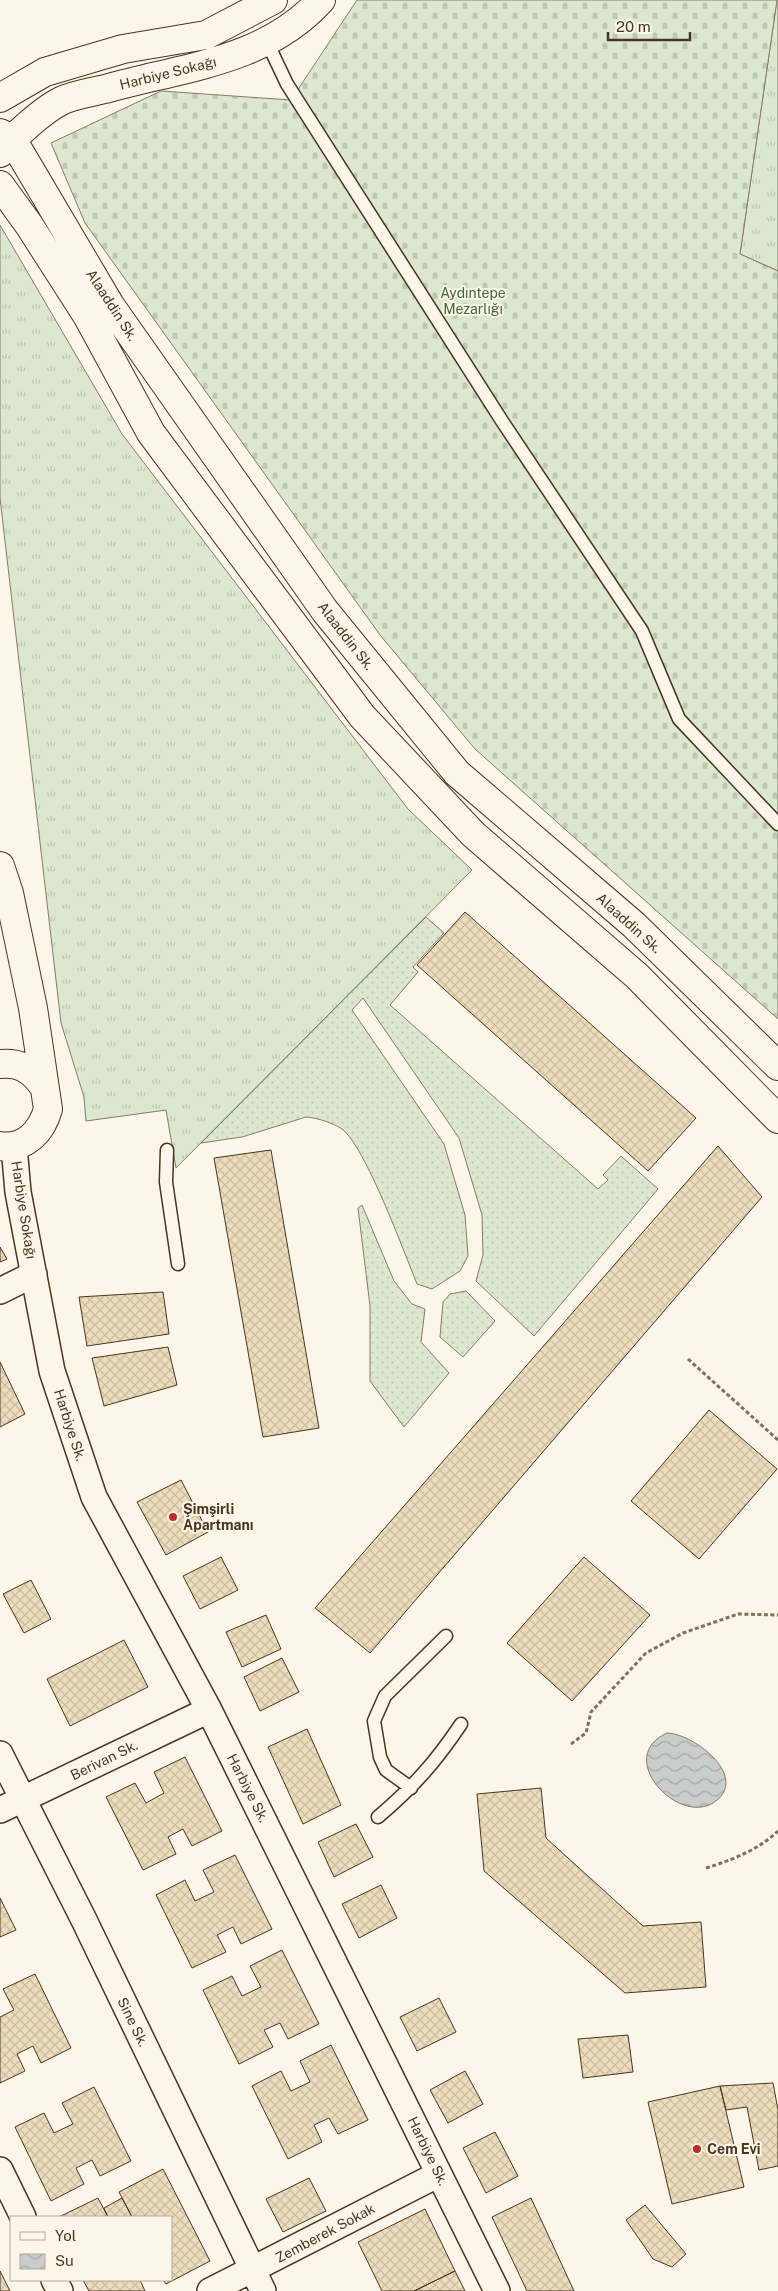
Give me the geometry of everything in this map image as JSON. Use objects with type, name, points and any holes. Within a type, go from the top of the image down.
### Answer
[{"type":"street","name":"Harbiye Sokağı","points":[[0,98],[45,72],[123,49],[206,35],[273,0]]},
{"type":"street","name":"Harbiye Sokağı","points":[[4,142],[62,101],[123,84],[205,66],[268,42],[309,14],[321,0]]},
{"type":"street","name":"Alaaddin Sk.","points":[[4,142],[110,305],[325,611],[450,765],[634,925],[778,1066]]},
{"type":"street","name":"Alaaddin Sk.","points":[[0,186],[29,225],[88,317],[119,378],[151,432],[362,716],[472,834],[637,976],[778,1119]]},
{"type":"street","points":[[0,866],[9,893],[33,1008],[42,1084]]},
{"type":"street","points":[[0,1064],[22,1066],[34,1073],[42,1084],[47,1096],[48,1109],[44,1122],[37,1133],[7,1146]]},
{"type":"street","name":"Harbiye Sokağı","points":[[7,1146],[34,1274]]},
{"type":"street","points":[[0,1291],[34,1274]]},
{"type":"street","name":"Harbiye Sk.","points":[[34,1274],[52,1371],[94,1497],[209,1710],[497,2291]]},
{"type":"street","name":"Berivan Sk.","points":[[0,1810],[209,1710]]},
{"type":"street","name":"Sine Sk.","points":[[0,1754],[84,1920],[258,2281]]},
{"type":"street","points":[[0,2170],[23,2216]]},
{"type":"street","name":"Zemberek Sokak","points":[[210,2291],[258,2281],[439,2174]]},
{"type":"lane","points":[[268,42],[292,92],[502,421],[642,631],[679,719],[778,824]]},
{"type":"lane","points":[[167,1150],[166,1182],[178,1264]]},
{"type":"lane","points":[[411,1788],[386,1770],[380,1757],[374,1722],[385,1696],[446,1636]]},
{"type":"lane","points":[[378,1817],[411,1788],[438,1759],[461,1724]]},
{"type":"path","points":[[688,1359],[778,1440]]},
{"type":"path","points":[[571,1744],[586,1733],[591,1712],[646,1653],[683,1633],[738,1614],[778,1615]]},
{"type":"path","points":[[706,1868],[730,1861],[768,1841],[778,1832]]},
{"type":"green space","name":"Aydıntepe Mezarlığı","points":[[357,0],[777,0],[740,254],[778,271],[778,1019],[475,749],[380,635],[85,223],[51,143],[161,91],[291,100]]},
{"type":"green space","points":[[778,0],[778,271],[740,254]]},
{"type":"green space","points":[[0,225],[122,434],[408,809],[472,870],[176,1168],[166,1110],[86,1121],[84,1097],[61,1023],[0,498]]},
{"type":"green space","points":[[426,917],[444,933],[413,967],[418,972],[390,1005],[598,1189],[608,1180],[603,1175],[621,1156],[658,1189],[534,1336],[476,1281],[483,1255],[482,1215],[459,1138],[363,998],[352,1010],[444,1144],[465,1215],[468,1256],[460,1271],[432,1289],[417,1284],[394,1225],[362,1156],[342,1129],[334,1125],[306,1117],[242,1137],[201,1143]]},
{"type":"green space","points":[[362,1205],[394,1281],[412,1304],[425,1309],[421,1342],[449,1373],[404,1427],[370,1381],[370,1306],[358,1208]]},
{"type":"green space","points":[[466,1291],[495,1321],[463,1357],[440,1337],[443,1302],[450,1294]]},
{"type":"water","points":[[667,1733],[679,1735],[704,1749],[715,1759],[723,1771],[726,1782],[723,1793],[713,1803],[699,1807],[683,1805],[669,1797],[657,1785],[649,1771],[647,1757],[652,1744]]},
{"type":"building","points":[[465,912],[696,1118],[648,1171],[417,965]]},
{"type":"building","points":[[718,1146],[762,1197],[370,1653],[315,1608]]},
{"type":"building","points":[[271,1150],[319,1428],[263,1437],[214,1158]]},
{"type":"building","points":[[0,1247],[7,1259],[0,1262]]},
{"type":"building","points":[[163,1292],[169,1334],[87,1346],[79,1297]]},
{"type":"building","points":[[168,1347],[177,1385],[104,1406],[92,1358]]},
{"type":"building","points":[[0,1362],[25,1414],[0,1427]]},
{"type":"building","points":[[709,1410],[777,1469],[699,1559],[631,1501]]},
{"type":"building","name":"Şimşirli Apartmanı","points":[[181,1480],[208,1532],[166,1555],[137,1502]]},
{"type":"building","points":[[221,1557],[238,1590],[200,1609],[183,1576]]},
{"type":"building","points":[[584,1557],[650,1615],[572,1701],[507,1643]]},
{"type":"building","points":[[31,1580],[51,1619],[24,1633],[3,1594]]},
{"type":"building","points":[[266,1615],[281,1649],[242,1667],[226,1632]]},
{"type":"building","points":[[124,1640],[148,1687],[70,1726],[47,1679]]},
{"type":"building","points":[[282,1658],[299,1692],[260,1711],[244,1677]]},
{"type":"building","points":[[307,1729],[341,1805],[303,1824],[268,1747]]},
{"type":"building","points":[[185,1757],[222,1831],[192,1846],[183,1829],[168,1837],[176,1854],[143,1870],[106,1797],[135,1783],[146,1803],[164,1793],[154,1772]]},
{"type":"building","points":[[541,1788],[546,1838],[643,1926],[701,1922],[706,1987],[625,1993],[484,1871],[477,1794]]},
{"type":"building","points":[[356,1824],[373,1857],[334,1877],[318,1842]]},
{"type":"building","points":[[235,1855],[272,1929],[241,1944],[233,1927],[217,1935],[226,1952],[192,1968],[156,1895],[185,1880],[195,1901],[214,1892],[203,1870]]},
{"type":"building","points":[[381,1885],[397,1918],[359,1938],[342,1904]]},
{"type":"building","points":[[0,1898],[16,1930],[0,1937]]},
{"type":"building","points":[[282,1950],[319,2024],[288,2039],[280,2023],[264,2030],[273,2047],[239,2064],[203,1990],[232,1976],[242,1996],[261,1987],[250,1966]]},
{"type":"building","points":[[35,1974],[71,2048],[41,2063],[33,2046],[17,2054],[25,2071],[0,2083],[0,2017],[14,2010],[3,1989]]},
{"type":"building","points":[[439,1998],[456,2032],[417,2051],[400,2017]]},
{"type":"building","points":[[628,2035],[633,2072],[583,2078],[578,2039]]},
{"type":"building","points":[[331,2045],[368,2120],[338,2134],[329,2118],[314,2125],[322,2142],[288,2159],[252,2086],[281,2071],[291,2091],[310,2082],[300,2061]]},
{"type":"building","points":[[465,2071],[483,2104],[448,2123],[430,2090]]},
{"type":"building","points":[[773,2083],[778,2110],[778,2166],[759,2170],[747,2107],[726,2110],[720,2086]]},
{"type":"building","name":"Cem Evi","points":[[720,2086],[744,2187],[672,2204],[648,2102]]},
{"type":"building","points":[[94,2087],[131,2161],[100,2176],[92,2160],[76,2168],[84,2184],[51,2201],[15,2127],[44,2113],[54,2133],[73,2124],[62,2103]]},
{"type":"building","points":[[495,2132],[518,2176],[486,2193],[463,2148]]},
{"type":"building","points":[[163,2169],[210,2261],[172,2281],[172,2216],[131,2216],[119,2192]]},
{"type":"building","points":[[309,2178],[326,2211],[283,2232],[266,2199]]},
{"type":"building","points":[[98,2198],[107,2216],[61,2216]]},
{"type":"building","points":[[122,2198],[131,2216],[108,2216],[104,2208]]},
{"type":"building","points":[[531,2198],[574,2291],[527,2291],[492,2217]]},
{"type":"building","points":[[645,2205],[686,2254],[672,2267],[653,2259],[626,2220]]},
{"type":"building","points":[[425,2209],[455,2271],[414,2291],[382,2291],[358,2242]]},
{"type":"building","points":[[0,2271],[10,2291],[0,2291]]},
{"type":"building","points":[[455,2271],[465,2291],[414,2291]]},
{"type":"building","points":[[84,2281],[140,2281],[145,2291],[89,2291]]},
{"type":"place","name":"Şimşirli Apartmanı","points":[[173,1517]]},
{"type":"place","name":"Cem Evi","points":[[697,2149]]}]
